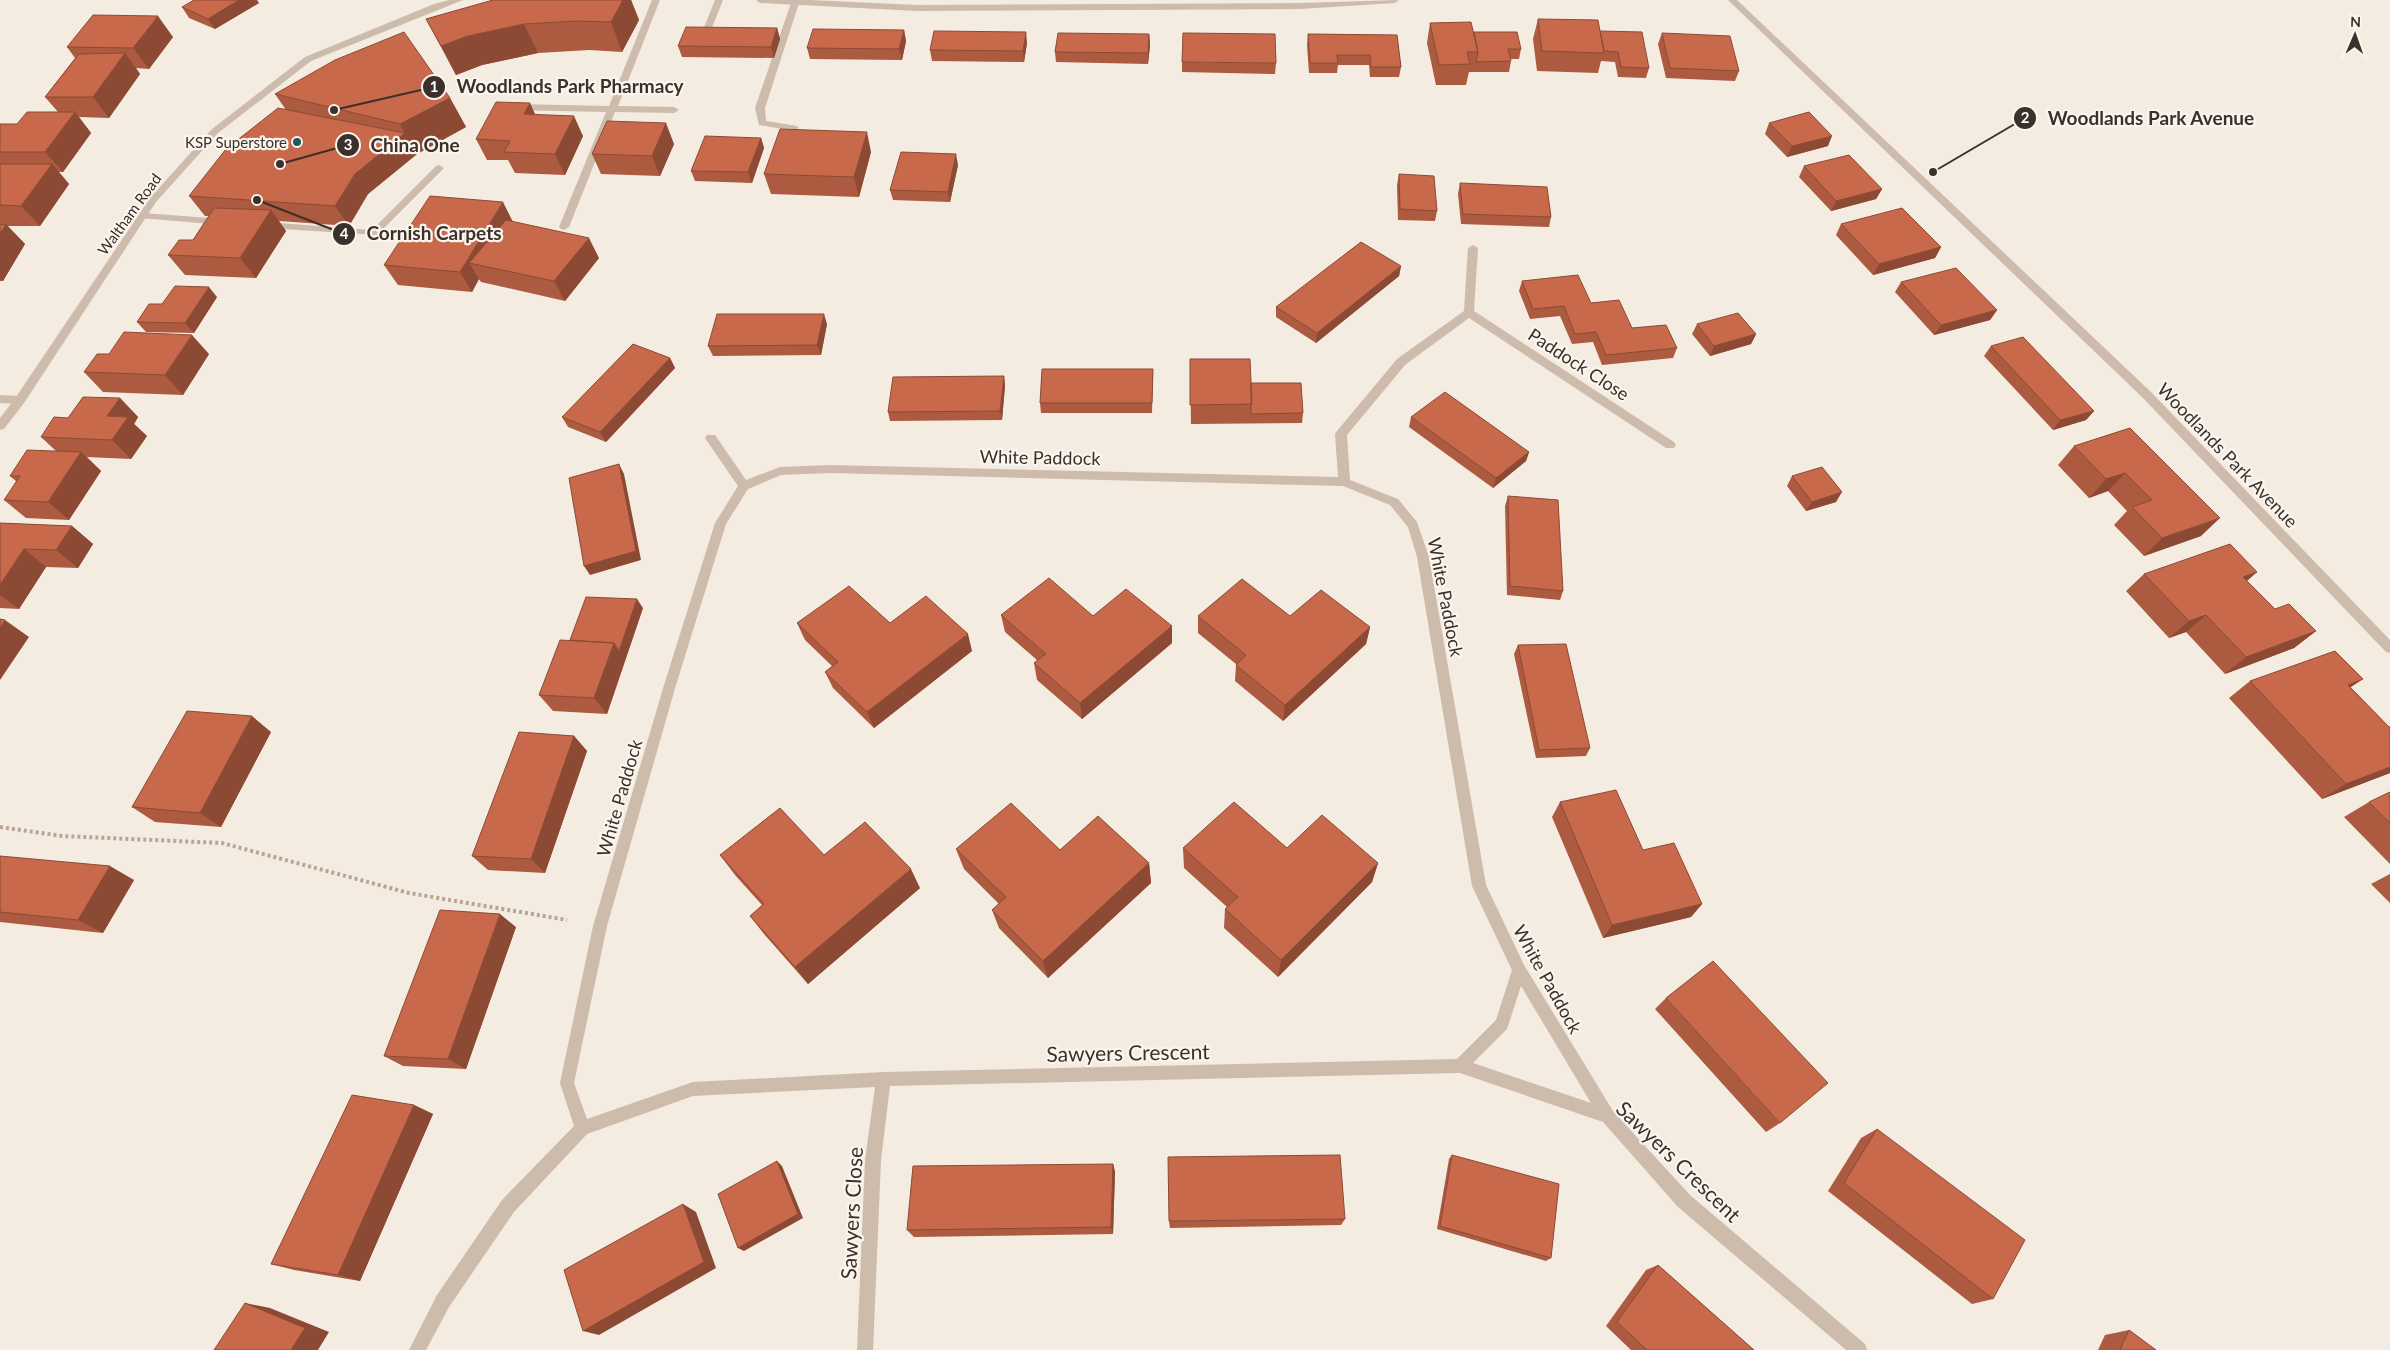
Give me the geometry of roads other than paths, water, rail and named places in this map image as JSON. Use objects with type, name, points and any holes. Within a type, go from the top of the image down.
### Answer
[{"type":"street","name":"Waltham Road","points":[[0,426],[20,400],[153,200],[215,131],[308,59],[437,6],[459,0]]},
{"type":"street","points":[[564,227],[656,0]]},
{"type":"street","points":[[707,30],[718,0]]},
{"type":"street","points":[[760,0],[917,8],[1300,6],[1395,0]]},
{"type":"street","name":"Woodlands Park Avenue","points":[[1732,0],[2147,395],[2390,648]]},
{"type":"street","points":[[794,128],[762,123],[760,108],[795,3]]},
{"type":"street","points":[[503,106],[612,107],[674,110]]},
{"type":"street","points":[[259,224],[374,233],[439,168]]},
{"type":"street","points":[[143,216],[230,222]]},
{"type":"street","points":[[1344,482],[1342,434],[1401,362],[1469,313],[1473,248]]},
{"type":"street","name":"Paddock Close","points":[[1469,313],[1670,444]]},
{"type":"street","points":[[0,399],[20,400]]},
{"type":"street","points":[[711,438],[744,486]]},
{"type":"street","name":"White Paddock","points":[[582,1128],[567,1083],[600,926],[670,684],[721,523],[744,486],[780,471],[830,469],[1344,482],[1394,502],[1413,525],[1424,557],[1479,886],[1520,970],[1608,1116]]},
{"type":"street","points":[[1460,1066],[1502,1024],[1520,970]]},
{"type":"street","name":"Sawyers Crescent","points":[[417,1350],[443,1301],[508,1206],[582,1128],[693,1089],[884,1079],[1460,1066],[1608,1116],[1684,1201],[1859,1350]]},
{"type":"street","name":"Sawyers Close","points":[[866,1350],[873,1160],[884,1079]]},
{"type":"place","name":"Woodlands Park Pharmacy","points":[[334,110]]},
{"type":"place","name":"KSP Superstore","points":[[297,142]]},
{"type":"place","name":"China One","points":[[280,164]]},
{"type":"place","name":"Woodlands Park Avenue","points":[[1933,172]]},
{"type":"place","name":"Cornish Carpets","points":[[257,200]]}]
